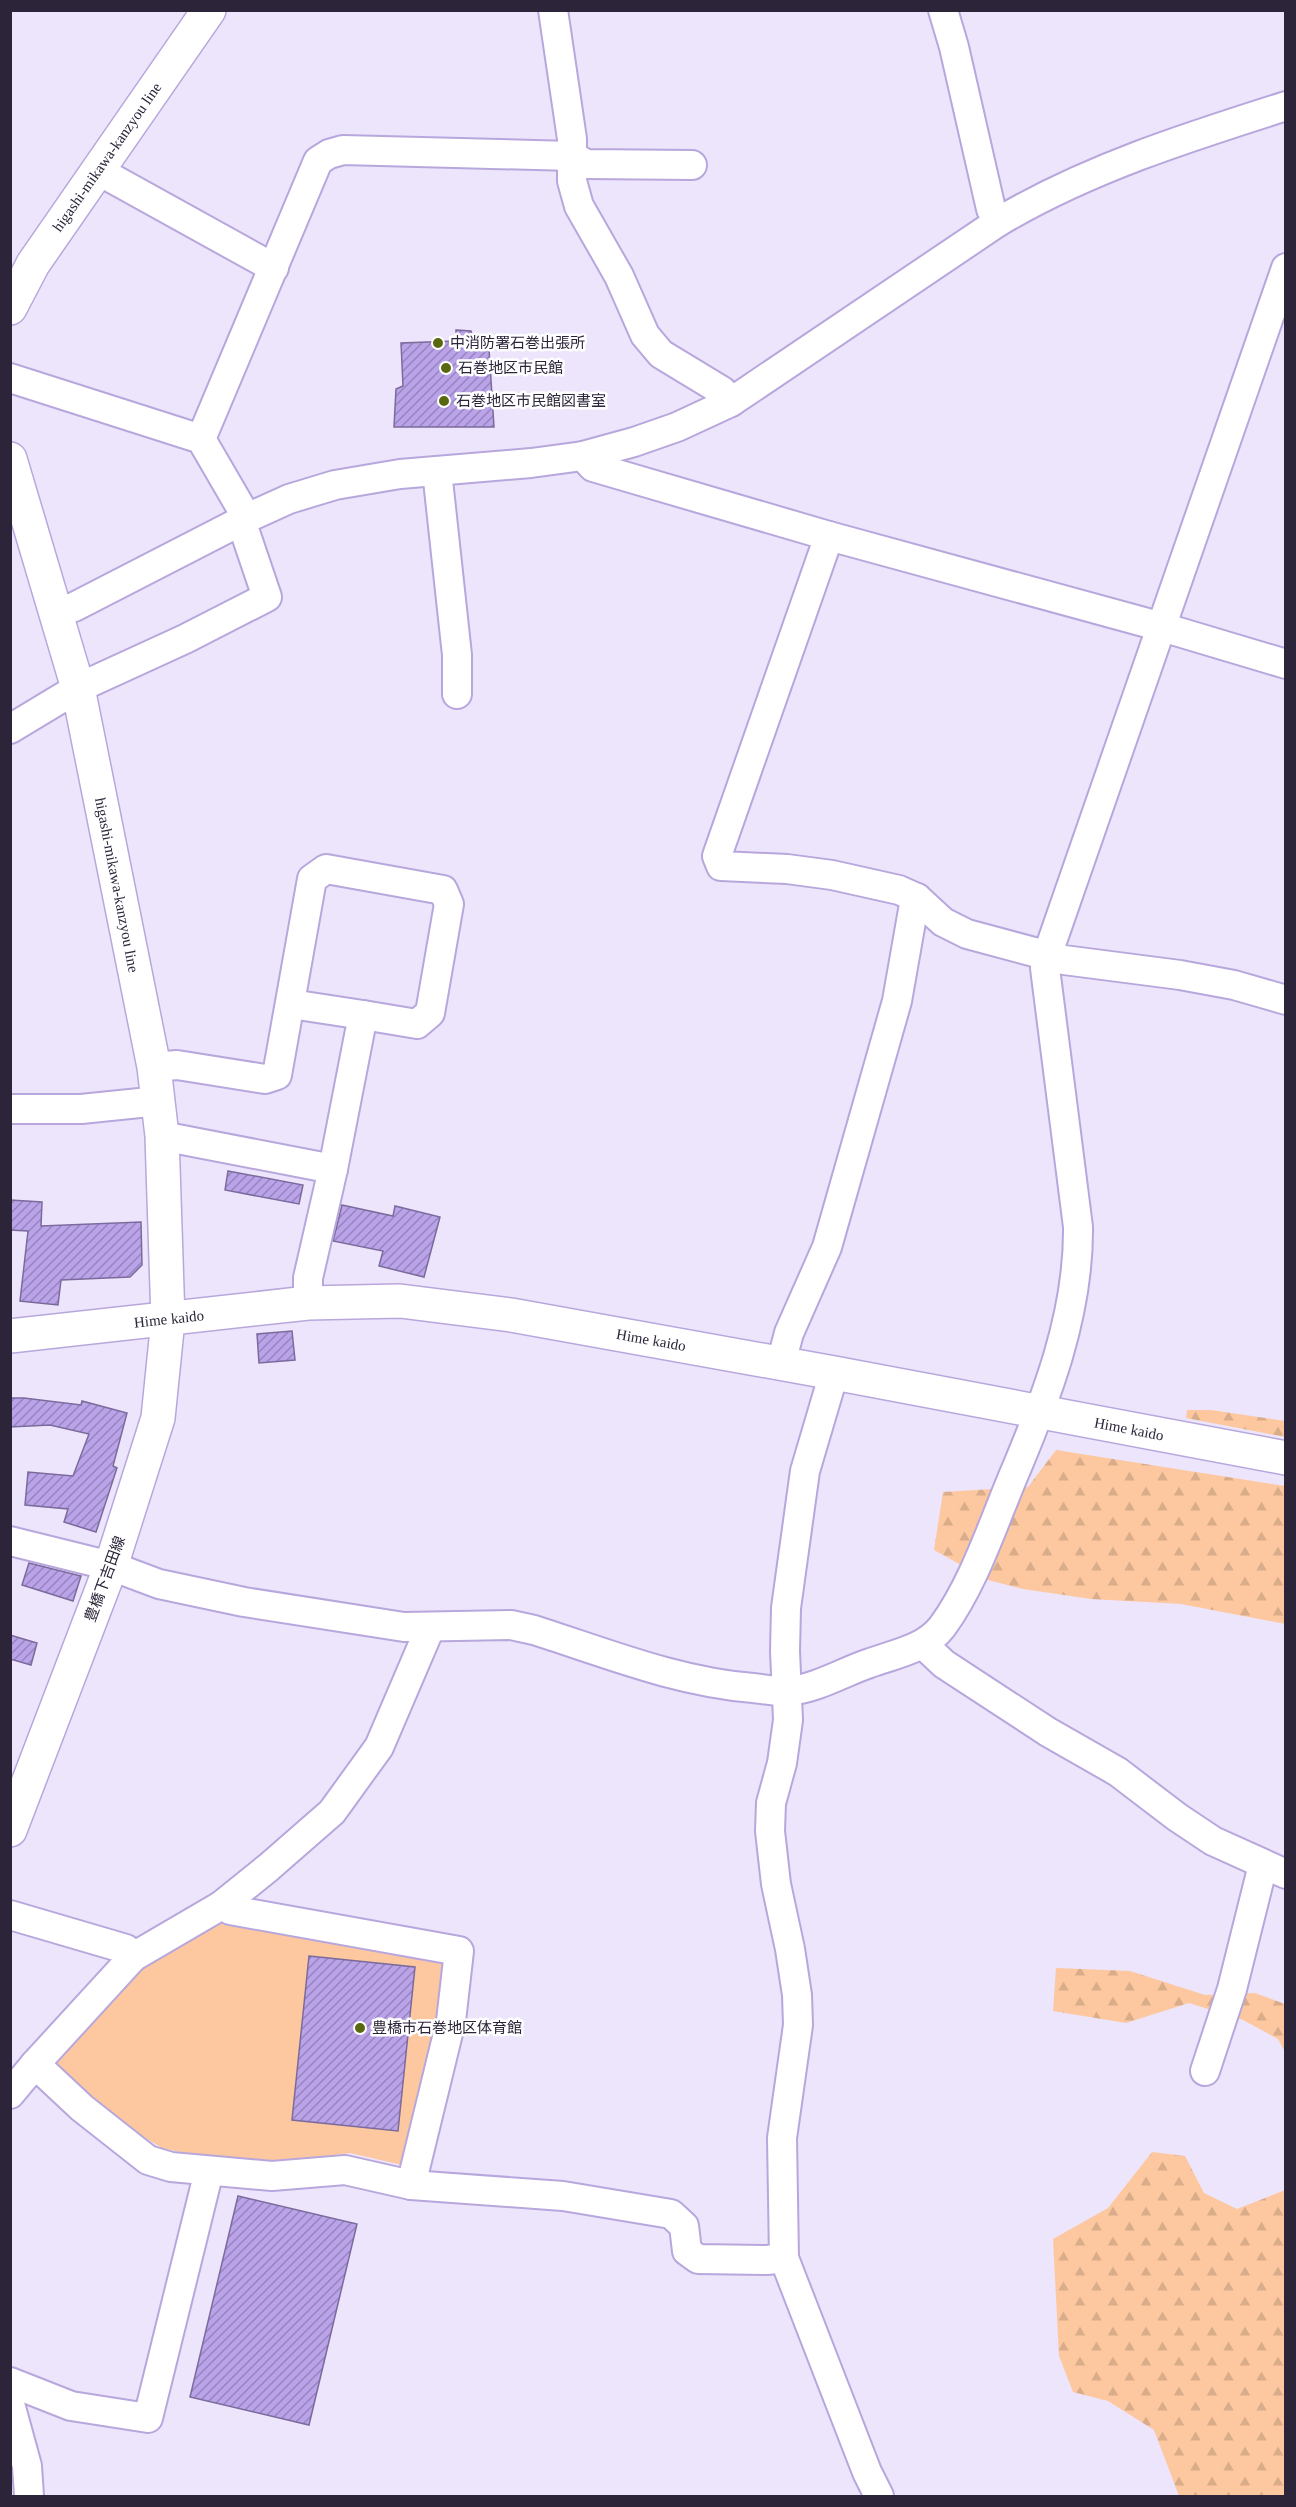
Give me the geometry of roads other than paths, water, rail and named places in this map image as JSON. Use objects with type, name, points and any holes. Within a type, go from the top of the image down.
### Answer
[{"type":"main road","name":"higashi-mikawa-kanzyou line","points":[[10,308],[33,264],[210,10]]},
{"type":"main road","name":"higashi-mikawa-kanzyou line","points":[[10,459],[78,688],[154,1067],[162,1136],[168,1320]]},
{"type":"main road","name":"Hime kaido","points":[[10,1336],[308,1303],[400,1301],[500,1313],[781,1363],[1286,1458]]},
{"type":"main road","name":"豊橋下吉田線","points":[[10,1830],[111,1566],[158,1418],[168,1320]]},
{"type":"street","points":[[554,10],[572,139],[572,181],[579,206],[618,276],[645,335],[661,354],[722,391],[731,402]]},
{"type":"street","points":[[943,10],[954,47],[991,209],[998,222]]},
{"type":"street","points":[[54,613],[74,607],[243,520],[289,499],[335,485],[400,474],[583,456],[634,442],[676,427],[731,402],[998,222],[1041,196],[1090,175],[1223,126],[1286,106]]},
{"type":"street","points":[[201,439],[318,161],[329,154],[343,150],[572,156],[586,164],[692,165]]},
{"type":"street","points":[[97,170],[274,268]]},
{"type":"street","points":[[10,1541],[111,1566],[159,1584],[244,1602],[404,1627],[511,1625],[534,1630],[679,1677],[735,1687],[788,1691],[815,1686],[926,1642],[942,1627],[970,1577],[1040,1412],[1056,1366],[1078,1260],[1078,1227],[1045,968],[1047,956],[1286,268]]},
{"type":"street","points":[[10,378],[201,439],[243,520],[267,597],[185,639],[78,688],[10,729]]},
{"type":"street","points":[[583,456],[593,467],[829,536],[1162,627],[1286,664]]},
{"type":"street","points":[[437,471],[457,655],[457,694]]},
{"type":"street","points":[[829,536],[717,856],[721,866],[788,869],[832,875],[899,890],[917,898],[943,922],[967,934],[1064,960],[1180,975],[1234,985],[1286,1000]]},
{"type":"street","points":[[154,1067],[177,1065],[265,1079],[277,1074],[312,879],[326,869],[443,890],[449,904],[430,1012],[417,1024],[291,1004]]},
{"type":"street","points":[[781,1363],[789,1333],[827,1247],[897,1001],[917,898]]},
{"type":"street","points":[[308,1303],[308,1278],[333,1169],[363,1015]]},
{"type":"street","points":[[10,1109],[81,1109],[159,1101]]},
{"type":"street","points":[[162,1136],[333,1169]]},
{"type":"street","points":[[834,1373],[805,1471],[786,1608],[788,1720],[782,1762],[771,1803],[770,1831],[776,1884],[797,1995],[798,2025],[782,2138],[784,2258],[867,2472],[879,2496]]},
{"type":"street","points":[[10,2094],[133,1957],[222,1905],[332,1812],[379,1747],[430,1628]]},
{"type":"street","points":[[926,1642],[928,1649],[944,1664],[1048,1732],[1118,1772],[1177,1817],[1213,1840],[1274,1870],[1205,2071]]},
{"type":"street","points":[[222,1905],[230,1910],[459,1951],[451,2022],[411,2185]]},
{"type":"street","points":[[10,1915],[126,1949],[133,1957]]},
{"type":"street","points":[[35,2064],[82,2108],[148,2160],[171,2167],[272,2176],[345,2170],[411,2185],[563,2196],[671,2214],[684,2226],[687,2251],[698,2259],[767,2260],[784,2258]]},
{"type":"street","points":[[10,2382],[71,2406],[148,2418],[208,2171]]},
{"type":"street","points":[[10,2404],[27,2466],[29,2496]]},
{"type":"place","name":"中消防署石巻出張所","points":[[438,343]]},
{"type":"place","name":"石巻地区市民館","points":[[446,368]]},
{"type":"place","name":"石巻地区市民館図書室","points":[[444,401]]},
{"type":"place","name":"豊橋市石巻地区体育館","points":[[360,2028]]}]
